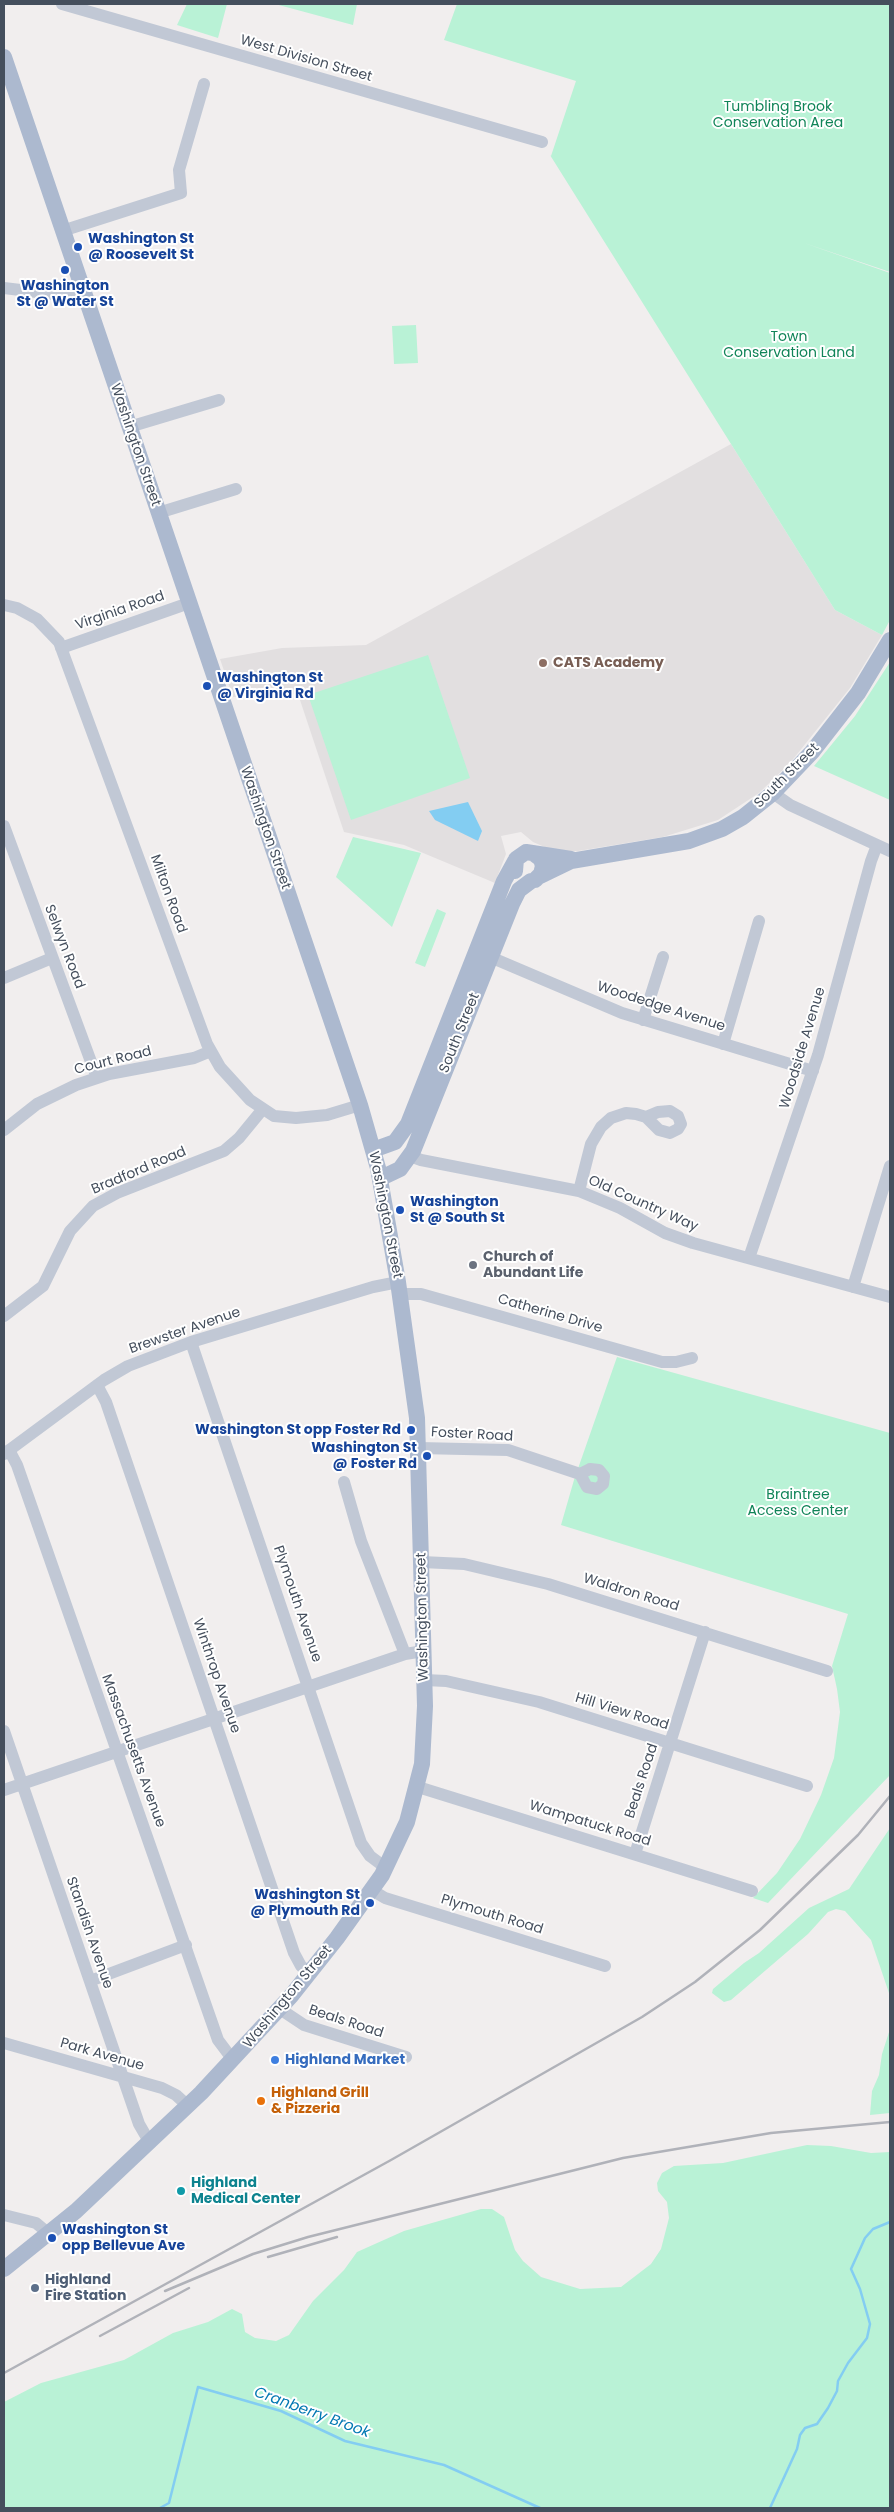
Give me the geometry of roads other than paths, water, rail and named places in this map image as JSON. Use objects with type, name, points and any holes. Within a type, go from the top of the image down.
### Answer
[{"type":"main road","name":"Washington Street","points":[[4,57],[360,1105],[381,1178],[399,1288],[419,1448],[425,1680],[425,1743],[418,1787],[407,1822],[386,1868],[372,1890],[310,1973],[233,2060],[150,2143],[49,2234],[4,2269]]},
{"type":"main road","name":"South Street","points":[[534,853],[564,859],[578,859],[656,848],[706,835],[736,822],[773,793],[804,761],[850,704],[890,640]]},
{"type":"main road","points":[[534,853],[543,863],[536,878],[519,877],[515,871],[515,861],[522,854],[534,853]]},
{"type":"main road","name":"South Street","points":[[373,1150],[395,1142],[406,1129],[483,954],[516,894],[536,878],[578,859]]},
{"type":"main road","name":"South Street","points":[[381,1178],[400,1169],[410,1156],[483,954],[504,881],[515,861]]},
{"type":"street","name":"West Division Street","points":[[62,4],[542,142]]},
{"type":"street","points":[[62,231],[181,193],[178,179],[180,165],[204,84]]},
{"type":"street","points":[[4,288],[61,295],[82,290]]},
{"type":"street","points":[[129,427],[219,400]]},
{"type":"street","points":[[158,513],[236,489]]},
{"type":"street","name":"Virginia Road","points":[[61,648],[188,603]]},
{"type":"street","name":"Milton Road","points":[[4,605],[17,608],[37,619],[53,634],[61,648],[211,1051],[231,1082],[262,1110],[281,1117],[304,1118],[333,1114],[360,1105]]},
{"type":"street","points":[[773,793],[790,805],[890,851]]},
{"type":"street","name":"Selwyn Road","points":[[4,826],[98,1078]]},
{"type":"street","name":"Woodside Avenue","points":[[749,1258],[813,1071],[877,845]]},
{"type":"street","points":[[722,1044],[759,921]]},
{"type":"street","name":"Woodedge Avenue","points":[[483,954],[604,1006],[643,1020],[813,1071]]},
{"type":"street","points":[[643,1020],[663,957]]},
{"type":"street","points":[[4,978],[52,958]]},
{"type":"street","name":"Court Road","points":[[4,1130],[44,1100],[98,1078],[188,1059],[211,1051]]},
{"type":"street","name":"Bradford Road","points":[[4,1316],[43,1286],[50,1277],[70,1231],[93,1206],[110,1196],[224,1151],[239,1138],[262,1110]]},
{"type":"street","points":[[579,1191],[589,1151],[601,1127],[611,1118],[621,1114],[631,1113],[646,1117]]},
{"type":"street","name":"Old Country Way","points":[[410,1156],[421,1160],[579,1191],[620,1208],[665,1233],[890,1297]]},
{"type":"street","points":[[853,1287],[890,1166]]},
{"type":"street","name":"Brewster Avenue","points":[[6,1452],[97,1385],[128,1366],[191,1342],[373,1287],[399,1288]]},
{"type":"street","name":"Catherine Drive","points":[[399,1288],[655,1360],[676,1362],[692,1358]]},
{"type":"street","name":"Plymouth Avenue","points":[[191,1342],[361,1843],[370,1856],[386,1868]]},
{"type":"street","name":"Winthrop Avenue","points":[[97,1385],[106,1402],[294,1953],[301,1966],[310,1973]]},
{"type":"street","name":"Foster Road","points":[[419,1448],[508,1450],[580,1474]]},
{"type":"street","name":"Massachusetts Avenue","points":[[6,1452],[17,1465],[218,2040],[233,2060]]},
{"type":"street","points":[[344,1482],[361,1541],[405,1654]]},
{"type":"street","name":"Waldron Road","points":[[422,1562],[464,1564],[515,1575],[592,1596],[827,1671]]},
{"type":"street","name":"Beals Road","points":[[635,1854],[705,1632]]},
{"type":"street","points":[[4,1790],[405,1654],[424,1651]]},
{"type":"street","name":"Hill View Road","points":[[425,1680],[446,1681],[530,1700],[806,1786]]},
{"type":"street","name":"Standish Avenue","points":[[4,1731],[138,2124],[150,2143]]},
{"type":"street","name":"Wampatuck Road","points":[[418,1787],[752,1891]]},
{"type":"street","name":"Plymouth Road","points":[[372,1890],[391,1900],[605,1966]]},
{"type":"street","points":[[90,1981],[186,1945]]},
{"type":"street","name":"Beals Road","points":[[280,2009],[293,2020],[310,2028],[406,2057]]},
{"type":"street","name":"Park Avenue","points":[[4,2043],[167,2090],[188,2106]]},
{"type":"street","points":[[4,2215],[31,2221],[49,2234]]},
{"type":"water","points":[[468,802],[482,831],[478,841],[435,820],[429,811]]},
{"type":"waterway","points":[[770,2508],[797,2449],[800,2435],[805,2428],[817,2424],[837,2391],[838,2381],[848,2363],[867,2338],[870,2324],[860,2289],[851,2269],[865,2238],[873,2229],[890,2222]]},
{"type":"waterway","name":"Cranberry Brook","points":[[160,2508],[169,2503],[198,2387],[281,2411],[345,2441],[444,2465],[540,2508]]},
{"type":"railway","points":[[4,2373],[391,2160],[642,2017],[695,1982],[760,1930],[858,1835],[890,1796]]},
{"type":"railway","points":[[165,2291],[253,2254],[308,2237],[623,2158],[771,2133],[890,2122]]},
{"type":"railway","points":[[268,2257],[337,2237]]},
{"type":"railway","points":[[100,2336],[189,2288]]},
{"type":"place","name":"Washington St @ Roosevelt St","points":[[78,247]]},
{"type":"place","name":"Washington St @ Water St","points":[[65,270]]},
{"type":"place","name":"CATS Academy","points":[[543,663]]},
{"type":"place","name":"Washington St @ Virginia Rd","points":[[207,686]]},
{"type":"place","name":"Washington St @ South St","points":[[400,1210]]},
{"type":"place","name":"Church of Abundant Life","points":[[473,1265]]},
{"type":"place","name":"Washington St opp Foster Rd","points":[[411,1430]]},
{"type":"place","name":"Washington St @ Foster Rd","points":[[427,1456]]},
{"type":"place","name":"Washington St @ Plymouth Rd","points":[[370,1903]]},
{"type":"place","name":"Highland Market","points":[[275,2060]]},
{"type":"place","name":"Highland Grill & Pizzeria","points":[[261,2101]]},
{"type":"place","name":"Highland Medical Center","points":[[181,2191]]},
{"type":"place","name":"Washington St opp Bellevue Ave","points":[[52,2238]]},
{"type":"place","name":"Highland Fire Station","points":[[35,2288]]},
{"type":"park label","name":"Tumbling Brook Conservation Area","points":[[778,116]]},
{"type":"park label","name":"Town Conservation Land","points":[[789,346]]},
{"type":"park label","name":"Braintree Access Center","points":[[798,1504]]}]
